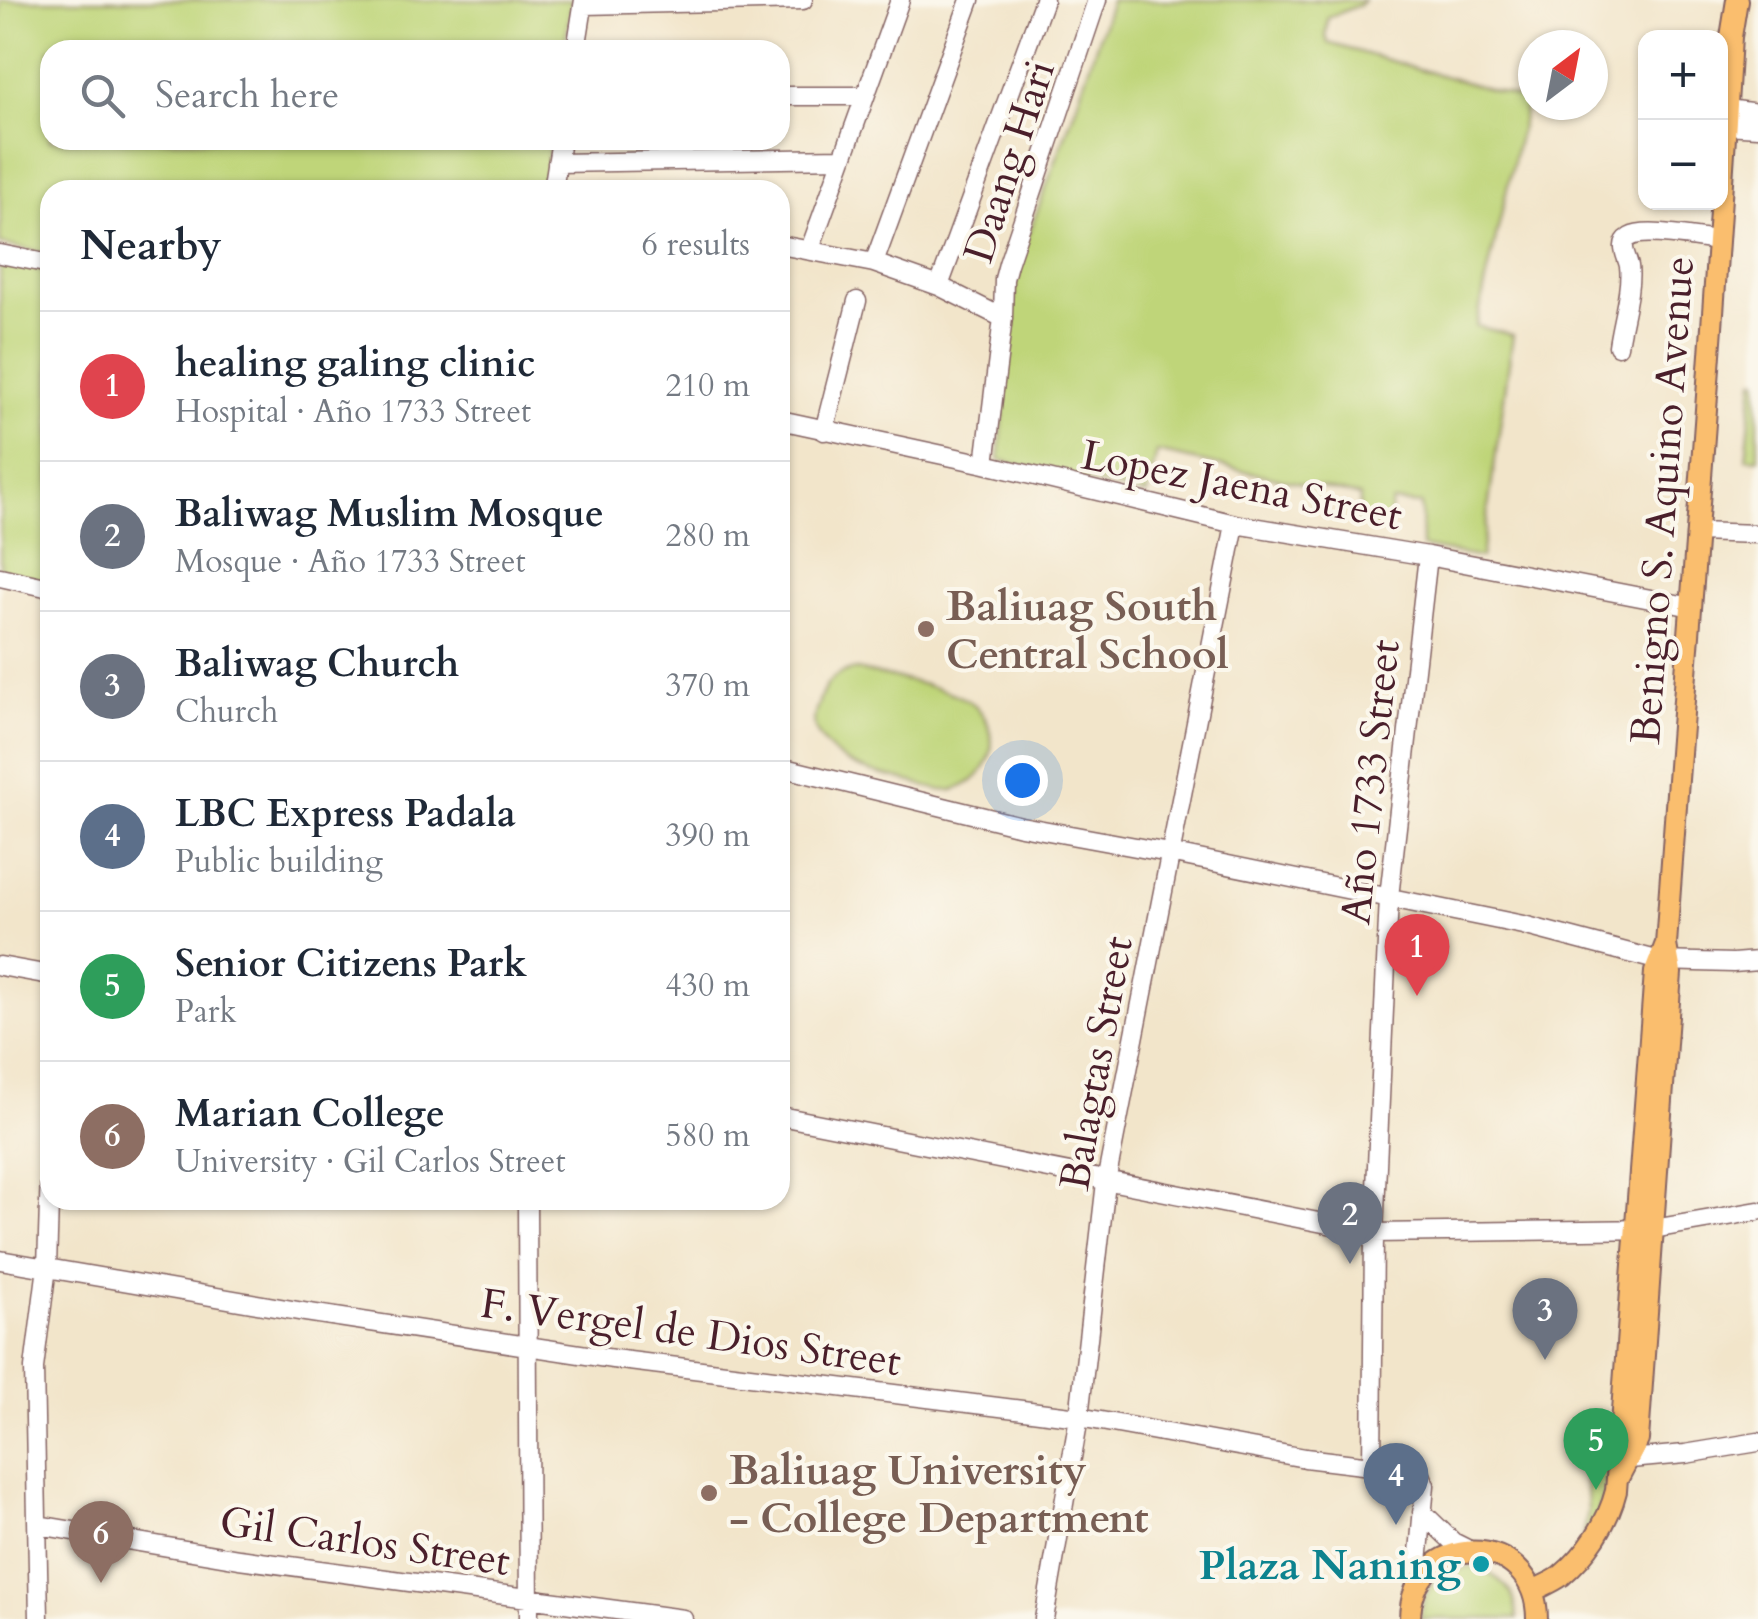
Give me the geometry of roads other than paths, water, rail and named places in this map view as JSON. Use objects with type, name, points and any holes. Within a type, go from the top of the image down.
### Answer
[{"type":"main road","name":"Benigno S. Aquino Avenue","points":[[1728,97],[1736,0]]},
{"type":"main road","name":"Benigno S. Aquino Avenue","points":[[1533,1591],[1561,1575],[1597,1537],[1612,1508],[1621,1467],[1644,1228],[1655,972],[1665,956],[1727,120]]},
{"type":"main road","points":[[1410,1619],[1416,1586],[1427,1571],[1449,1556],[1471,1551],[1491,1553],[1512,1564],[1526,1578],[1538,1618]]},
{"type":"street","points":[[578,40],[584,2],[803,0]]},
{"type":"street","points":[[810,249],[900,0]]},
{"type":"street","points":[[874,263],[970,0]]},
{"type":"street","points":[[939,286],[1044,0]]},
{"type":"street","name":"Daang Hari","points":[[986,464],[1004,279],[1097,0]]},
{"type":"street","points":[[790,96],[864,96]]},
{"type":"street","points":[[1728,117],[1758,113]]},
{"type":"street","points":[[1728,117],[1758,127]]},
{"type":"street","points":[[554,180],[559,150]]},
{"type":"street","points":[[557,162],[842,158]]},
{"type":"street","points":[[1618,346],[1628,288],[1625,242],[1632,236],[1647,234],[1718,241]]},
{"type":"street","points":[[790,246],[874,263],[939,286],[1002,318]]},
{"type":"street","points":[[0,254],[40,262]]},
{"type":"street","points":[[824,431],[858,300]]},
{"type":"street","name":"Lopez Jaena Street","points":[[790,422],[986,464],[1235,524],[1428,556],[1692,607]]},
{"type":"street","name":"Balagtas Street","points":[[1044,1619],[1079,1416],[1106,1182],[1235,524]]},
{"type":"street","points":[[1696,532],[1758,534]]},
{"type":"street","name":"Año 1733 Street","points":[[1372,1468],[1374,1233],[1389,897],[1428,556]]},
{"type":"street","points":[[0,577],[40,586]]},
{"type":"street","points":[[790,769],[1021,826],[1389,897],[1665,956],[1733,964],[1758,960]]},
{"type":"street","points":[[0,966],[40,974]]},
{"type":"street","points":[[790,1118],[1374,1233],[1644,1228],[1758,1211]]},
{"type":"street","points":[[38,1619],[34,1368],[47,1267],[49,1210]]},
{"type":"street","points":[[527,1210],[529,1619]]},
{"type":"street","name":"F. Vergel de Dios Street","points":[[0,1260],[613,1359],[1079,1416],[1372,1468]]},
{"type":"street","points":[[1621,1467],[1758,1442]]},
{"type":"street","points":[[1372,1468],[1412,1472],[1422,1477],[1425,1485],[1416,1586]]},
{"type":"street","points":[[1422,1512],[1453,1542],[1471,1551]]},
{"type":"street","name":"Gil Carlos Street","points":[[38,1525],[238,1559],[682,1619]]},
{"type":"place","name":"Baliuag South Central School","points":[[926,629]]},
{"type":"place","name":"healing galing clinic","points":[[1417,996]]},
{"type":"place","name":"Baliwag Muslim Mosque","points":[[1350,1264]]},
{"type":"place","name":"Baliwag Church","points":[[1545,1360]]},
{"type":"place","name":"Senior Citizens Park","points":[[1596,1490]]},
{"type":"place","name":"Baliuag University - College Department","points":[[709,1493]]},
{"type":"place","name":"LBC Express Padala","points":[[1396,1525]]},
{"type":"place","name":"Plaza Naning","points":[[1481,1564]]},
{"type":"place","name":"Marian College","points":[[101,1583]]}]
